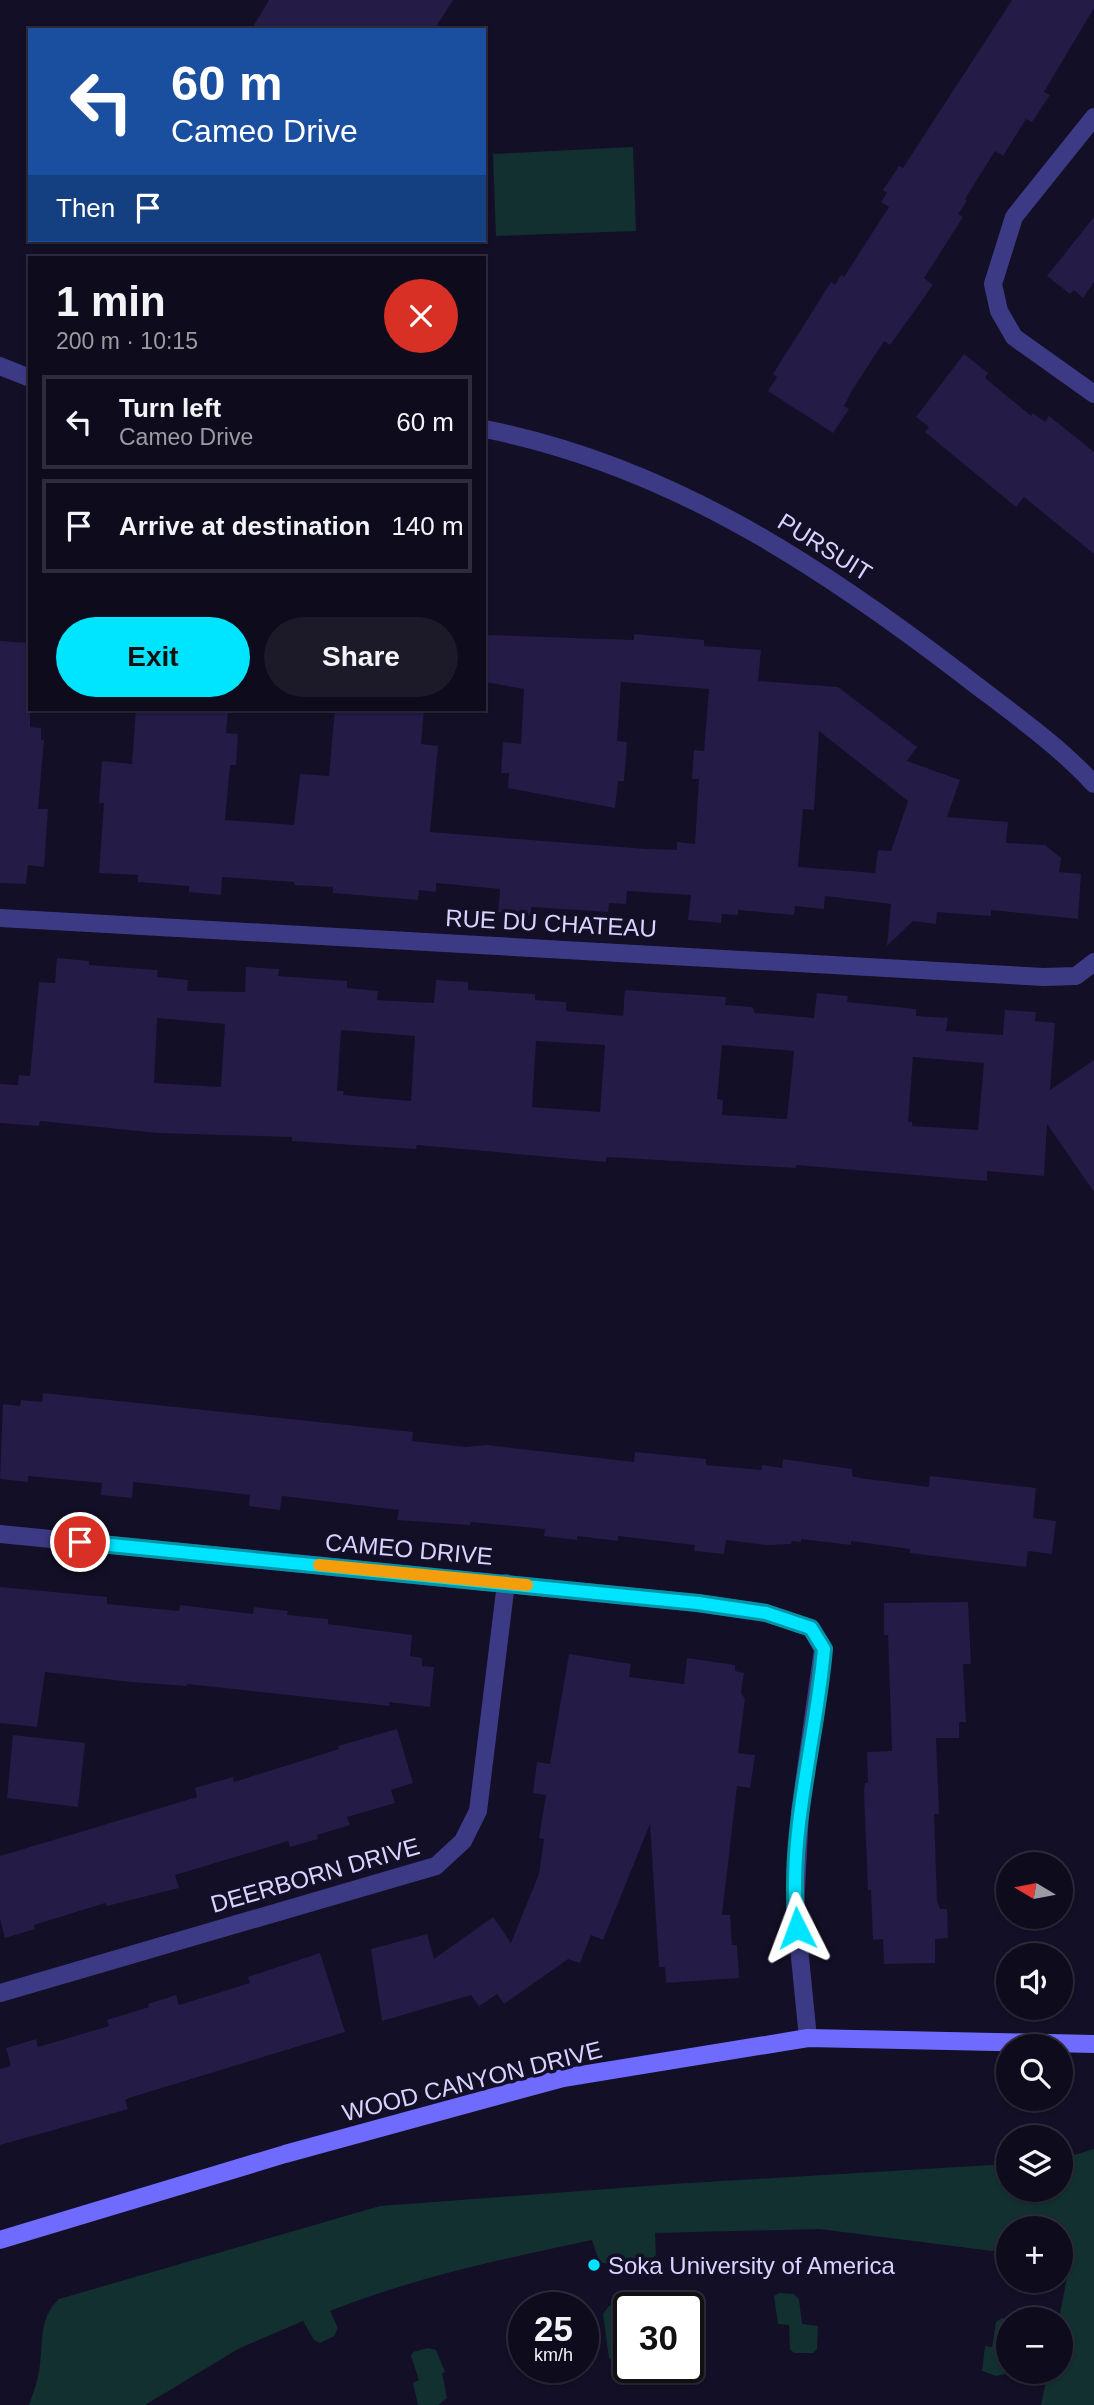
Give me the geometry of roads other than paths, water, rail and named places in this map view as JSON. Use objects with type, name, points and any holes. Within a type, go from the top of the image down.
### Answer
[{"type":"main road","name":"WOOD CANYON DRIVE","points":[[0,2240],[285,2154],[563,2078],[808,2038],[1094,2044]]},
{"type":"street","points":[[1094,117],[1014,217],[993,284],[999,312],[1014,337],[1094,394]]},
{"type":"street","points":[[0,366],[28,377]]},
{"type":"street","name":"PURSUIT","points":[[486,429],[622,471],[702,505],[762,536],[872,606],[1066,754],[1094,784]]},
{"type":"street","name":"RUE DU CHATEAU","points":[[0,918],[1044,977],[1076,976],[1094,962]]},
{"type":"street","name":"CAMEO DRIVE","points":[[0,1534],[698,1603],[766,1613],[811,1628],[824,1649],[800,1812],[795,1907],[808,2038]]},
{"type":"street","name":"DEERBORN DRIVE","points":[[0,1993],[436,1866],[463,1841],[478,1811],[506,1583]]},
{"type":"place","name":"Soka University of America","points":[[594,2265]]}]
